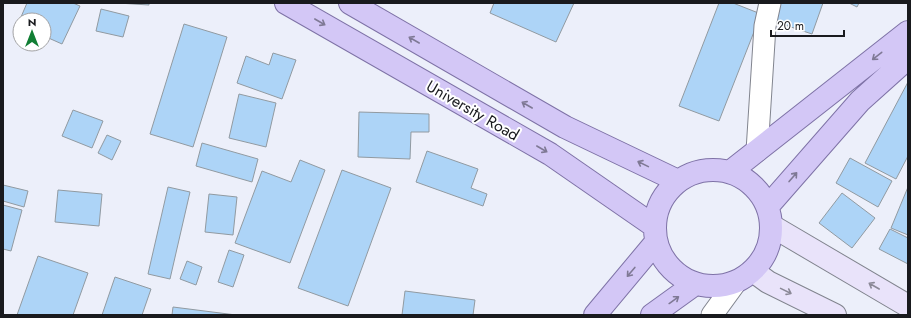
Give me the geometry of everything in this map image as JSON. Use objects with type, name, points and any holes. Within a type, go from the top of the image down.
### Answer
[{"type":"main road","name":"University Road","points":[[286,3],[550,154],[655,234]]},
{"type":"main road","name":"University Road","points":[[350,3],[565,127],[678,181]]},
{"type":"main road","points":[[730,172],[908,32]]},
{"type":"main road","points":[[770,216],[860,101],[908,58]]},
{"type":"main road","points":[[712,169],[730,172],[746,179],[759,191],[770,216],[770,243],[764,258],[745,276],[716,287],[695,284],[678,275],[664,261],[655,234],[657,209],[665,194],[678,181],[694,172],[712,169]]},
{"type":"main road","points":[[595,315],[655,234]]},
{"type":"main road","points":[[652,315],[695,284]]},
{"type":"street","points":[[757,151],[765,26],[770,3]]},
{"type":"street","points":[[770,216],[908,306]]},
{"type":"street","points":[[712,315],[745,276],[768,282],[835,315]]},
{"type":"building","points":[[27,3],[73,3],[80,6],[62,44],[52,40],[52,12],[23,12]]},
{"type":"building","points":[[118,3],[149,3],[149,5]]},
{"type":"building","points":[[494,3],[574,3],[556,42],[490,13]]},
{"type":"building","points":[[719,3],[733,3],[761,14],[719,121],[679,106]]},
{"type":"building","points":[[776,3],[823,3],[812,34],[770,20]]},
{"type":"building","points":[[849,3],[859,3],[857,7]]},
{"type":"building","points":[[101,9],[129,16],[123,37],[96,31]]},
{"type":"building","points":[[184,24],[227,37],[193,147],[150,134]]},
{"type":"building","points":[[273,53],[296,60],[282,99],[237,83],[246,56],[269,65]]},
{"type":"building","points":[[908,82],[908,156],[896,179],[865,163]]},
{"type":"building","points":[[239,94],[276,103],[266,147],[229,138]]},
{"type":"building","points":[[73,110],[103,121],[92,148],[62,136]]},
{"type":"building","points":[[359,112],[429,114],[429,132],[411,132],[410,159],[358,157]]},
{"type":"building","points":[[107,135],[121,141],[112,160],[98,153]]},
{"type":"building","points":[[202,143],[258,159],[252,182],[196,166]]},
{"type":"building","points":[[427,151],[478,169],[471,188],[487,194],[483,206],[416,182]]},
{"type":"building","points":[[850,158],[892,181],[878,207],[836,183]]},
{"type":"building","points":[[300,160],[325,170],[290,263],[235,243],[262,171],[291,182]]},
{"type":"building","points":[[342,170],[391,188],[348,306],[298,288]]},
{"type":"building","points":[[3,185],[28,191],[24,207],[3,201]]},
{"type":"building","points":[[168,187],[190,192],[170,279],[148,274]]},
{"type":"building","points":[[908,187],[908,235],[891,228]]},
{"type":"building","points":[[58,190],[102,194],[99,226],[55,222]]},
{"type":"building","points":[[842,193],[875,218],[852,248],[819,223]]},
{"type":"building","points":[[209,194],[237,197],[233,235],[205,232]]},
{"type":"building","points":[[3,205],[22,210],[11,251],[3,249]]},
{"type":"building","points":[[890,229],[908,238],[908,264],[879,249]]},
{"type":"building","points":[[229,250],[244,255],[233,287],[218,282]]},
{"type":"building","points":[[38,256],[88,273],[73,315],[17,315]]},
{"type":"building","points":[[187,261],[202,267],[196,285],[180,279]]},
{"type":"building","points":[[115,277],[151,289],[142,315],[102,315]]},
{"type":"building","points":[[405,291],[475,300],[473,315],[402,315]]},
{"type":"building","points":[[173,307],[236,315],[172,315]]}]
